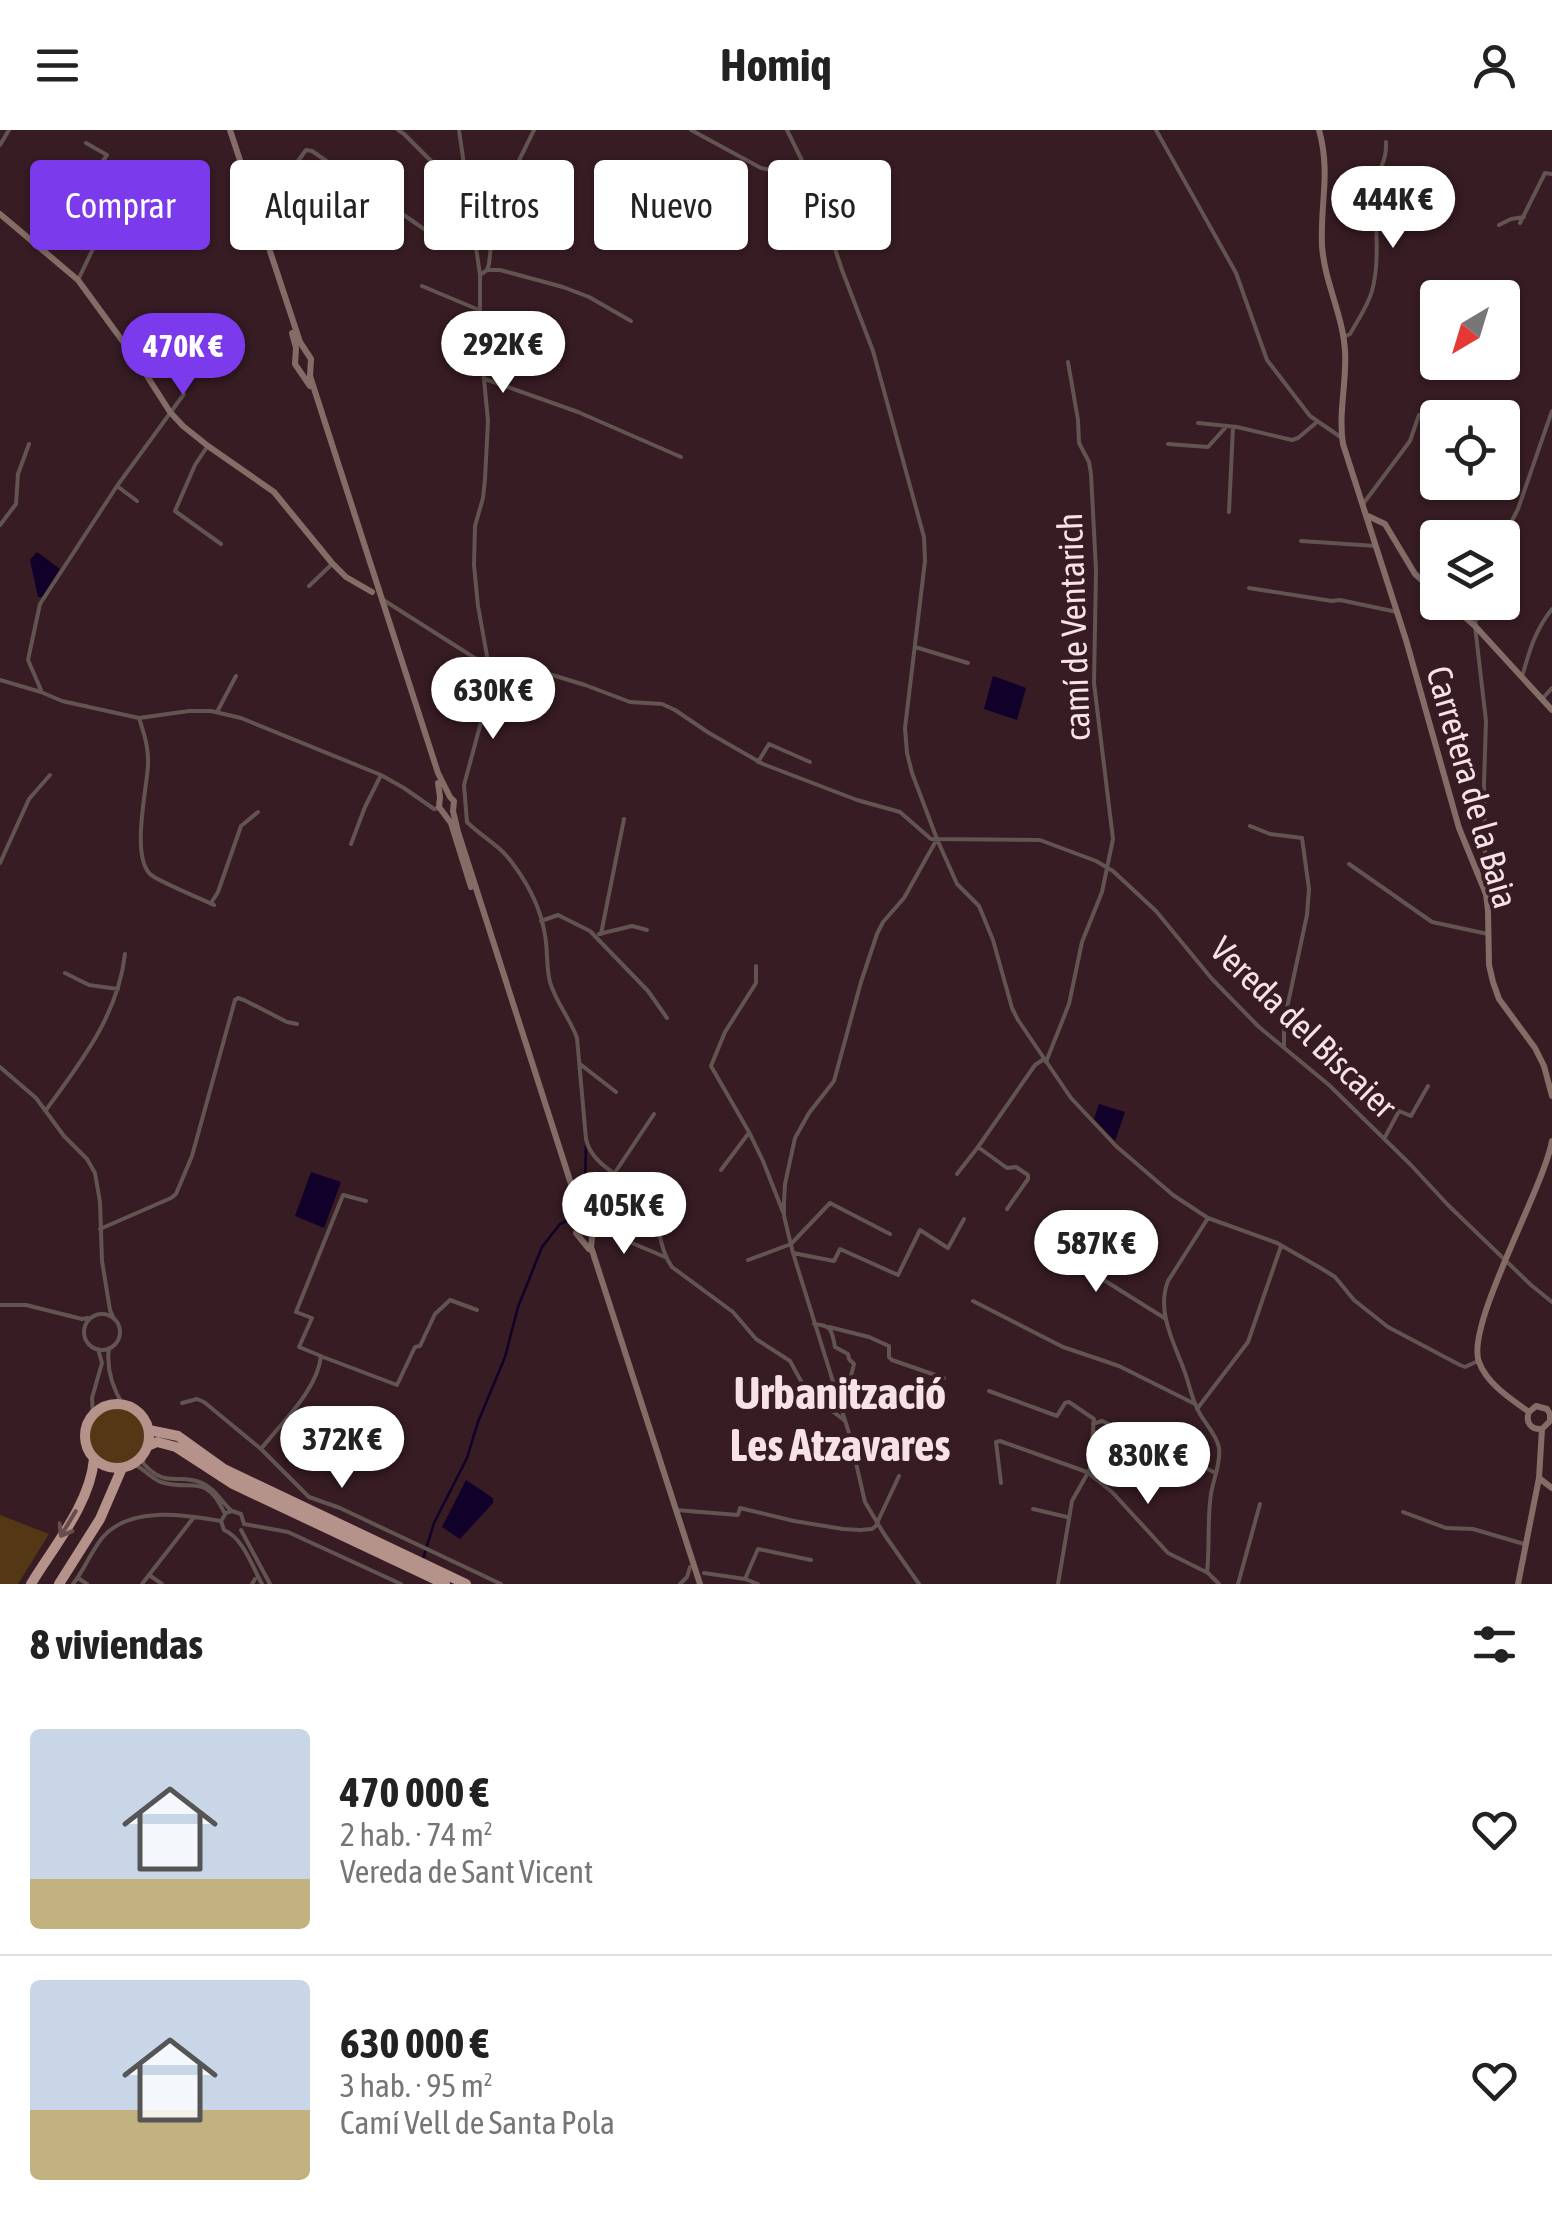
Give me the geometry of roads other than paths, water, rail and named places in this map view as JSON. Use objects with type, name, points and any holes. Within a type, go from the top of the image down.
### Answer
[{"type":"highway","points":[[128,1466],[102,1465],[87,1449],[87,1425],[93,1415],[112,1404],[123,1404],[140,1413],[149,1430],[146,1450]]},
{"type":"highway","points":[[149,1430],[178,1436],[224,1469],[424,1570],[466,1584]]},
{"type":"highway","points":[[60,1584],[128,1466],[157,1442],[176,1447],[233,1484],[410,1563]]},
{"type":"highway","points":[[31,1584],[78,1507],[94,1459]]},
{"type":"highway","points":[[424,1570],[444,1584]]},
{"type":"main road","points":[[229,130],[239,160]]},
{"type":"main road","points":[[229,130],[291,328],[295,364],[304,368],[375,590],[372,601],[383,603]]},
{"type":"main road","name":"Carretera de la Baia","points":[[1320,130],[1327,172],[1322,251],[1344,338],[1342,438],[1459,828],[1486,894],[1489,965],[1499,999],[1535,1048],[1552,1096]]},
{"type":"main road","points":[[0,214],[78,280],[170,412],[208,446],[282,500],[346,577],[385,591],[383,603],[436,777],[581,1216],[594,1230],[587,1238]]},
{"type":"main road","points":[[269,250],[300,342],[311,359],[304,368]]},
{"type":"main road","points":[[296,356],[306,354]]},
{"type":"main road","points":[[1367,516],[1385,524],[1420,578]]},
{"type":"main road","points":[[1468,620],[1552,710]]},
{"type":"main road","points":[[1529,1412],[1501,1391],[1478,1361],[1477,1344],[1506,1260],[1543,1174],[1552,1140]]},
{"type":"main road","points":[[586,1224],[576,1233],[587,1238],[592,1247],[697,1583]]},
{"type":"main road","points":[[587,1238],[692,1566]]},
{"type":"main road","points":[[1549,1405],[1550,1421],[1537,1430],[1529,1424],[1529,1412],[1536,1406],[1549,1405]]},
{"type":"main road","points":[[1518,1584],[1539,1478],[1542,1429]]},
{"type":"main road","points":[[1539,1478],[1552,1488]]},
{"type":"street","points":[[0,144],[9,130]]},
{"type":"street","points":[[398,130],[407,132],[433,160]]},
{"type":"street","points":[[459,130],[464,160]]},
{"type":"street","points":[[487,270],[495,209],[534,130]]},
{"type":"street","points":[[691,130],[768,169]]},
{"type":"street","points":[[1156,130],[1236,273],[1267,360],[1296,401],[1317,422],[1342,438]]},
{"type":"street","points":[[789,131],[802,160]]},
{"type":"street","points":[[1344,338],[1372,293],[1377,242],[1376,182],[1384,164],[1386,142]]},
{"type":"street","points":[[78,280],[119,194],[91,178],[107,155],[86,143]]},
{"type":"street","points":[[298,160],[308,150],[323,160]]},
{"type":"street","points":[[1520,224],[1545,173],[1552,174]]},
{"type":"street","points":[[1499,225],[1524,217]]},
{"type":"street","points":[[477,250],[487,450],[483,498],[475,526],[474,565],[490,689],[464,786],[467,822],[499,847],[518,870],[533,898],[545,934],[551,984],[577,1038],[587,1147],[650,1205],[664,1256]]},
{"type":"street","points":[[836,250],[872,352],[924,538],[905,728],[907,753],[936,839],[957,884],[979,906],[1012,1008],[1070,1098],[1116,1146],[1173,1195],[1208,1218],[1262,1236],[1335,1277],[1354,1300],[1404,1336],[1460,1366],[1478,1361]]},
{"type":"street","points":[[480,276],[487,270],[500,270],[563,286],[631,321]]},
{"type":"street","points":[[422,286],[479,310]]},
{"type":"street","name":"camí de Ventarich","points":[[956,1174],[1035,1065],[1045,1060],[1069,1004],[1082,942],[1102,892],[1113,839],[1094,683],[1096,570],[1092,474],[1080,442],[1068,362]]},
{"type":"street","points":[[485,379],[578,412],[680,457]]},
{"type":"street","points":[[41,692],[28,660],[40,604],[117,486],[184,394]]},
{"type":"street","points":[[1512,520],[1552,412]]},
{"type":"street","points":[[1363,504],[1412,438],[1419,416]]},
{"type":"street","points":[[1198,423],[1292,440],[1317,422]]},
{"type":"street","points":[[1168,444],[1208,447],[1217,434],[1230,427]]},
{"type":"street","points":[[1230,427],[1230,512]]},
{"type":"street","points":[[0,525],[16,504],[18,474],[28,444]]},
{"type":"street","points":[[208,446],[174,511],[221,544]]},
{"type":"street","points":[[117,486],[138,501]]},
{"type":"street","points":[[1301,541],[1376,546]]},
{"type":"street","points":[[309,586],[332,563]]},
{"type":"street","points":[[1249,588],[1397,612]]},
{"type":"street","points":[[383,603],[489,666],[526,667],[630,702],[662,704],[758,762],[900,812],[930,840],[936,839]]},
{"type":"street","points":[[1522,677],[1529,649],[1552,610]]},
{"type":"street","points":[[1476,620],[1486,720],[1485,852],[1476,874]]},
{"type":"street","points":[[915,646],[968,664]]},
{"type":"street","points":[[217,712],[236,676]]},
{"type":"street","points":[[0,680],[62,701],[139,718],[189,710],[241,718],[381,775],[434,809],[465,806]]},
{"type":"street","points":[[1542,699],[1552,688]]},
{"type":"street","points":[[139,718],[148,763],[140,823],[144,862],[150,874],[212,904],[241,826],[258,812]]},
{"type":"street","points":[[758,762],[769,744],[810,762]]},
{"type":"street","points":[[0,863],[30,799],[50,775]]},
{"type":"street","points":[[351,844],[381,775]]},
{"type":"street","points":[[597,934],[624,819]]},
{"type":"street","points":[[1250,826],[1270,834],[1302,838],[1308,868],[1307,915],[1284,1022],[1284,1048]]},
{"type":"street","points":[[784,1216],[785,1184],[795,1138],[834,1081],[877,934],[910,888],[936,839]]},
{"type":"street","name":"Vereda del Biscaier","points":[[936,839],[1040,840],[1107,868],[1156,912],[1258,1027],[1328,1085],[1448,1206],[1552,1302]]},
{"type":"street","points":[[1349,864],[1432,922],[1488,934]]},
{"type":"street","points":[[541,920],[558,915],[597,934],[667,1018]]},
{"type":"street","points":[[597,934],[632,926],[647,930]]},
{"type":"street","points":[[46,1110],[104,1025],[122,980],[125,954]]},
{"type":"street","points":[[756,966],[756,983],[725,1032],[711,1066],[738,1109],[784,1216],[866,1502],[918,1584]]},
{"type":"street","points":[[65,972],[89,985],[118,988]]},
{"type":"street","points":[[100,1228],[176,1194],[192,1156],[234,1000],[244,1000],[298,1024]]},
{"type":"street","points":[[580,1064],[616,1092]]},
{"type":"street","points":[[0,1067],[36,1098],[95,1173],[100,1192],[102,1261],[109,1301],[118,1324],[119,1338],[108,1348],[98,1349],[86,1338],[85,1327],[91,1318]]},
{"type":"street","points":[[1384,1139],[1399,1111],[1411,1116],[1428,1086]]},
{"type":"street","points":[[654,1114],[586,1224],[664,1256],[680,1274],[733,1312],[756,1338],[790,1360],[807,1392],[844,1420]]},
{"type":"street","points":[[721,1170],[749,1132]]},
{"type":"street","points":[[978,1147],[1006,1168],[1016,1167],[1028,1175],[1007,1208]]},
{"type":"street","points":[[366,1202],[342,1195],[296,1312],[312,1318],[299,1347],[396,1385],[435,1314],[450,1300],[477,1310]]},
{"type":"street","points":[[748,1260],[791,1244],[830,1203],[890,1234]]},
{"type":"street","points":[[1207,1572],[1211,1491],[1219,1448],[1196,1406],[1172,1347],[1165,1290],[1208,1218]]},
{"type":"street","points":[[794,1253],[834,1261],[840,1249],[898,1275],[920,1230],[948,1248],[964,1219]]},
{"type":"street","points":[[1196,1406],[1248,1342],[1282,1246]]},
{"type":"street","points":[[1039,1250],[1091,1272],[1167,1319]]},
{"type":"street","points":[[0,1305],[26,1305],[91,1318],[102,1314],[109,1301]]},
{"type":"street","points":[[973,1301],[1196,1406]]},
{"type":"street","points":[[102,1314],[114,1319]]},
{"type":"street","points":[[71,1316],[85,1327]]},
{"type":"street","points":[[814,1324],[880,1342],[889,1346],[892,1360],[944,1378]]},
{"type":"street","points":[[829,1327],[835,1348],[848,1354],[854,1364],[851,1376]]},
{"type":"street","points":[[108,1348],[111,1381],[123,1404]]},
{"type":"street","points":[[93,1415],[92,1398],[102,1363],[98,1349]]},
{"type":"street","points":[[260,1450],[310,1390],[321,1356]]},
{"type":"street","points":[[989,1390],[1057,1416],[1069,1402],[1094,1419],[1090,1469],[1072,1501],[1058,1584]]},
{"type":"street","points":[[182,1402],[204,1402],[309,1497],[502,1584]]},
{"type":"street","points":[[1093,1424],[1102,1421],[1216,1473]]},
{"type":"street","points":[[1001,1483],[996,1442],[1000,1441],[1087,1472],[1112,1492],[1168,1553],[1207,1572],[1219,1584]]},
{"type":"street","points":[[146,1450],[143,1463],[158,1476],[199,1482],[211,1488],[232,1511],[241,1514],[242,1527],[270,1584]]},
{"type":"street","points":[[128,1466],[139,1466],[158,1480],[207,1489],[216,1498],[224,1530],[233,1533],[262,1584]]},
{"type":"street","points":[[676,1510],[738,1515],[743,1508],[794,1521],[860,1530],[878,1523],[899,1476]]},
{"type":"street","points":[[1238,1584],[1260,1504]]},
{"type":"street","points":[[1033,1509],[1068,1517]]},
{"type":"street","points":[[73,1584],[112,1528],[148,1517],[223,1518],[232,1511]]},
{"type":"street","points":[[1404,1512],[1446,1528],[1473,1530],[1525,1544]]},
{"type":"street","points":[[151,1583],[150,1575],[194,1517]]},
{"type":"street","points":[[233,1533],[242,1527],[288,1532],[398,1583]]},
{"type":"street","points":[[745,1579],[758,1549],[811,1560]]},
{"type":"street","points":[[1195,1566],[1208,1561]]},
{"type":"street","points":[[680,1584],[692,1566],[704,1573],[758,1584]]},
{"type":"street","points":[[687,1577],[697,1583],[704,1573]]},
{"type":"street","points":[[78,1578],[87,1584]]},
{"type":"waterway","points":[[585,1213],[590,1198],[585,1184],[586,1144]]},
{"type":"waterway","points":[[423,1559],[434,1523],[467,1458],[542,1247],[560,1224],[573,1218]]},
{"type":"district","name":"Urbanització Les Atzavares","points":[[840,1419]]}]
